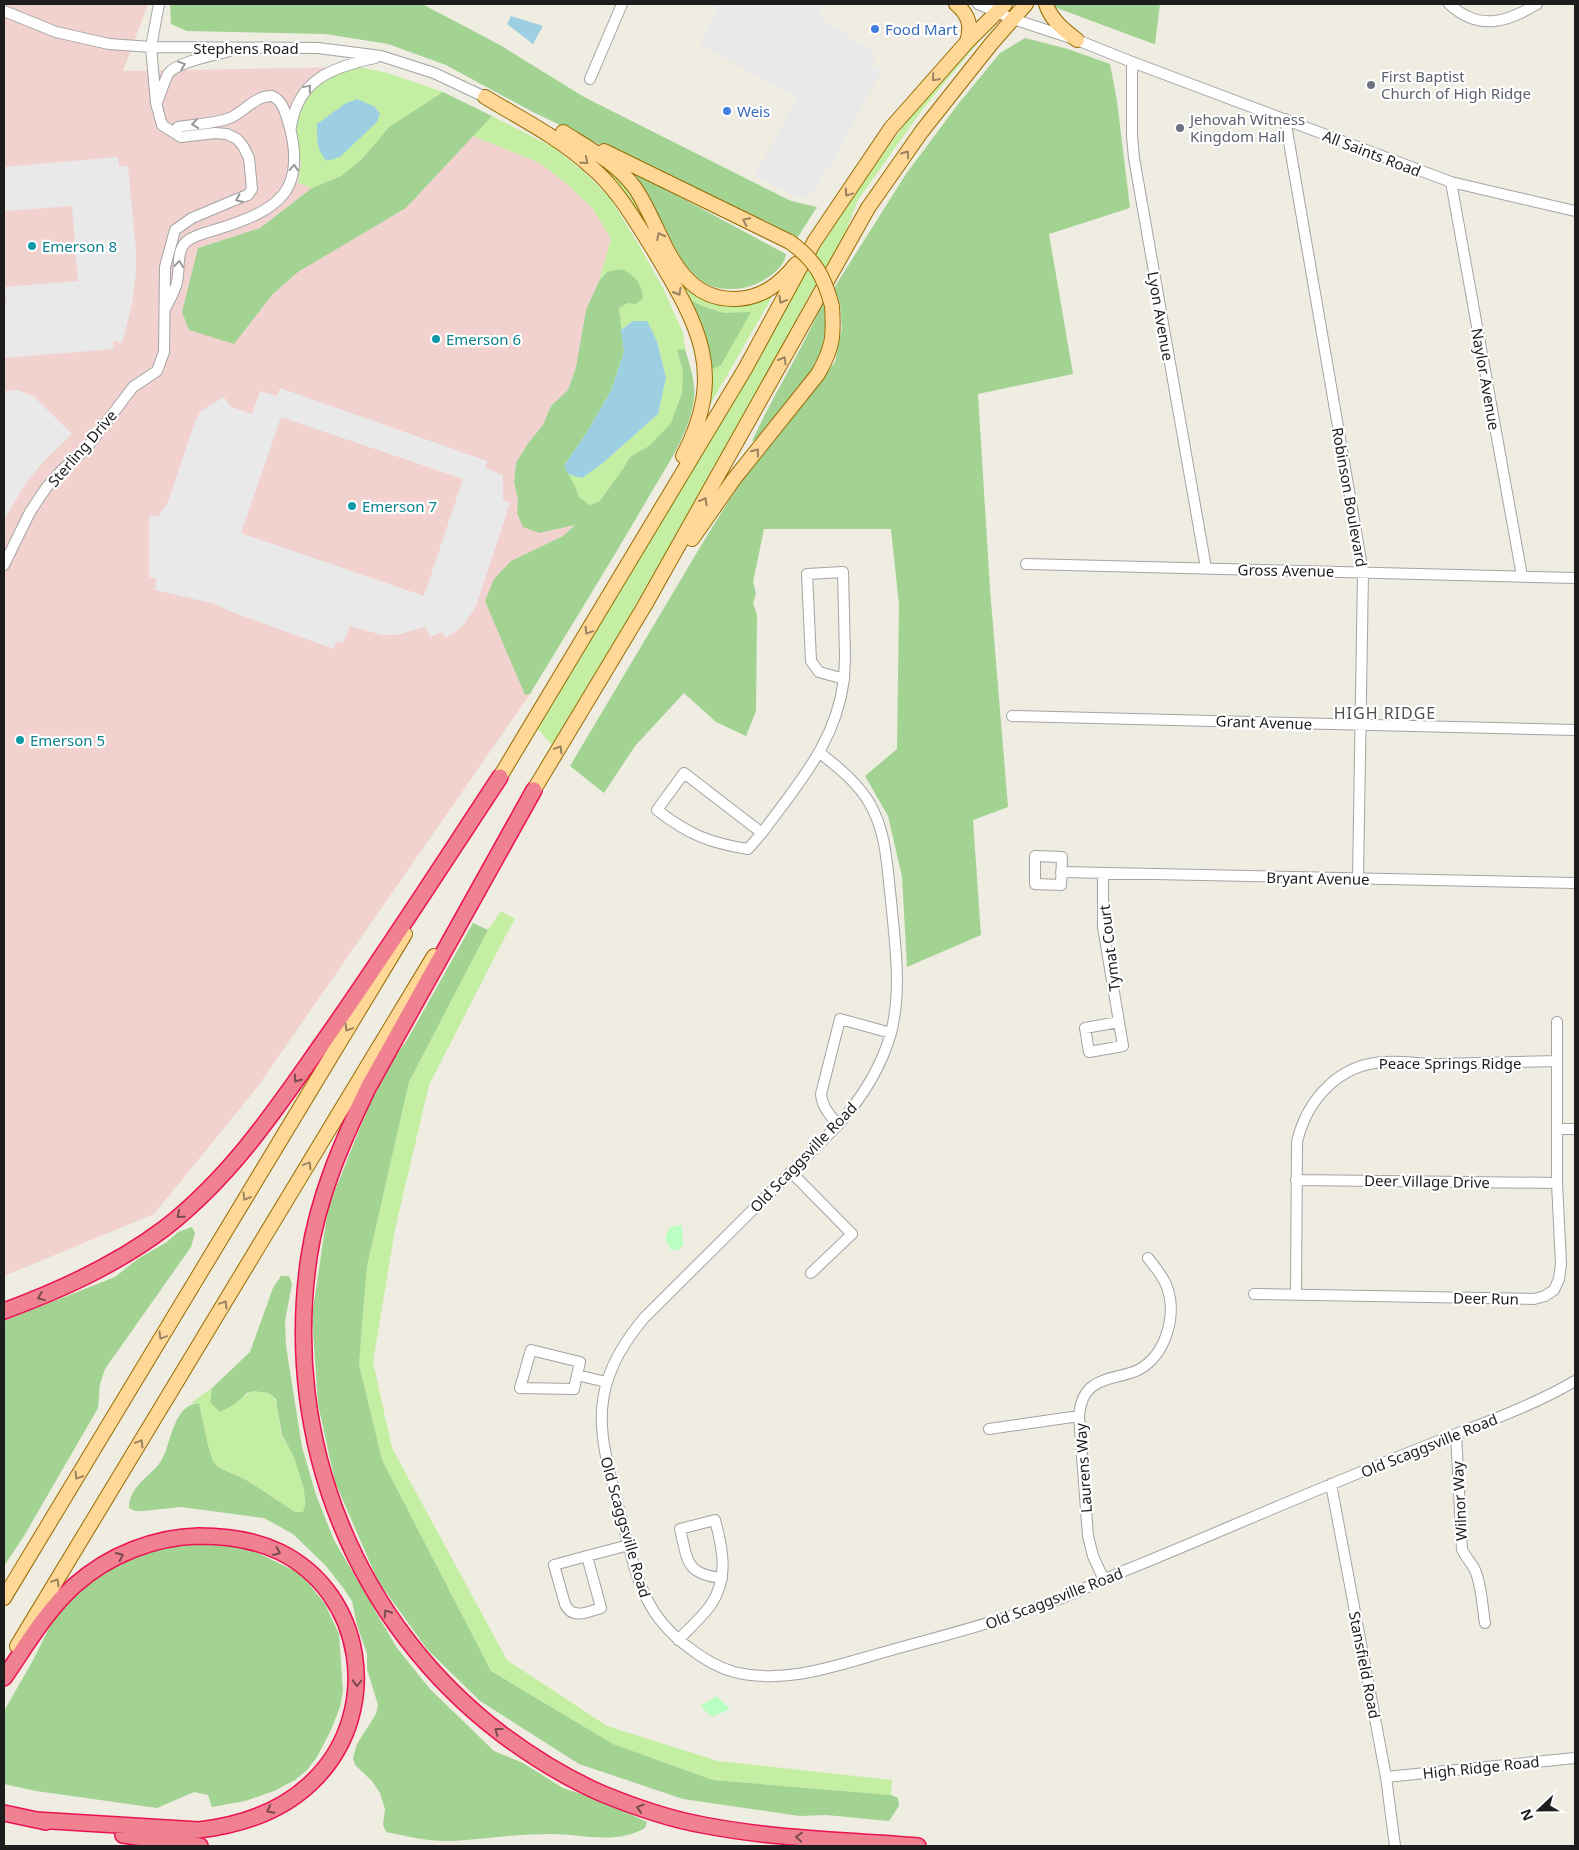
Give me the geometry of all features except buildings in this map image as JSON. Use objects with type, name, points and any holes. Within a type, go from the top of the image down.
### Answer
[{"type":"highway","points":[[4,1311],[86,1277],[141,1245],[188,1208],[235,1162],[257,1135],[358,992],[500,777]]},
{"type":"highway","points":[[534,790],[368,1088],[346,1133],[331,1170],[316,1220],[309,1257],[304,1303],[305,1378],[311,1421],[319,1457],[338,1518],[374,1593],[398,1628],[423,1659],[453,1693],[487,1722],[524,1750],[558,1771],[600,1793],[633,1806],[702,1825],[774,1834],[918,1846]]},
{"type":"highway","points":[[4,1678],[58,1601],[95,1569],[116,1557],[163,1540],[185,1536],[233,1538],[258,1544],[280,1553],[301,1566],[322,1585],[337,1605],[348,1629],[354,1652],[357,1675],[356,1698],[350,1722],[342,1742],[317,1778],[274,1809],[247,1821],[224,1827],[199,1830],[36,1820]]},
{"type":"highway","points":[[4,1813],[36,1820],[200,1846]]},
{"type":"main road","points":[[956,4],[966,14],[970,22],[967,42]]},
{"type":"main road","points":[[4,1669],[645,605],[868,208],[922,131],[1026,4]]},
{"type":"main road","points":[[1046,4],[1049,13],[1060,27],[1077,40]]},
{"type":"main road","points":[[4,1598],[745,369],[814,242],[891,128],[967,42],[1001,8]]},
{"type":"main road","points":[[485,97],[563,132],[790,242],[814,262],[822,276],[832,306],[832,345],[818,374],[734,479],[645,605]]},
{"type":"main road","points":[[485,97],[567,147],[590,165],[611,186],[626,206],[681,297],[697,332],[703,354],[705,377],[703,401],[696,428],[613,589]]},
{"type":"main road","points":[[563,132],[608,161],[624,174],[635,188],[675,265],[698,288],[712,296],[728,299],[760,295],[775,286],[814,242]]},
{"type":"street","points":[[159,4],[151,47],[156,103],[162,125],[175,132]]},
{"type":"street","points":[[590,79],[622,4]]},
{"type":"street","name":"All Saints Road","points":[[978,4],[1001,8],[1012,19],[1077,40],[1451,182],[1575,211]]},
{"type":"street","points":[[1448,4],[1461,14],[1476,20],[1490,22],[1507,20],[1537,4]]},
{"type":"street","name":"Stephens Road","points":[[4,11],[56,32],[109,44],[151,47],[318,48],[381,56],[434,73],[485,97]]},
{"type":"street","points":[[156,103],[172,69],[241,48]]},
{"type":"street","points":[[291,133],[292,121],[298,104],[307,88],[317,79],[342,66],[381,56]]},
{"type":"street","name":"Lyon Avenue","points":[[1132,62],[1132,136],[1134,158],[1206,568]]},
{"type":"street","name":"Sterling Drive","points":[[4,566],[30,512],[46,488],[91,442],[133,386],[157,371],[164,352],[165,268],[175,230],[192,218],[248,195],[253,186],[249,158],[244,146],[237,139],[227,134],[181,137],[175,132],[178,127],[229,118],[246,109],[260,98],[274,97],[280,102],[291,133],[295,165],[288,188],[281,197],[256,216],[197,236],[187,242],[181,250],[177,284],[165,310]]},
{"type":"street","name":"Robinson Boulevard","points":[[1285,120],[1363,572],[1358,878]]},
{"type":"street","name":"Naylor Avenue","points":[[1451,182],[1522,576]]},
{"type":"street","name":"Gross Avenue","points":[[1026,564],[1575,578]]},
{"type":"street","points":[[762,833],[684,773],[657,810],[678,826],[700,838],[722,845],[748,849],[762,833],[820,754],[841,701],[844,679],[846,657],[843,572],[807,574],[811,661],[820,672],[844,679]]},
{"type":"street","name":"Grant Avenue","points":[[1012,716],[1575,730]]},
{"type":"street","name":"Old Scaggsville Road","points":[[820,754],[839,767],[862,791],[877,819],[882,834],[886,853],[897,966],[897,988],[891,1033],[883,1057],[857,1104],[644,1318],[623,1345],[606,1382],[602,1403],[601,1429],[604,1452],[640,1585],[659,1620],[678,1640],[713,1664],[731,1671],[771,1677],[796,1675],[969,1629],[1021,1613],[1104,1580],[1331,1484],[1525,1407],[1575,1381]]},
{"type":"street","name":"Bryant Avenue","points":[[1061,872],[1575,883]]},
{"type":"street","name":"Tymat Court","points":[[1104,873],[1104,927],[1119,1022]]},
{"type":"street","points":[[838,1125],[827,1112],[822,1102],[821,1094],[840,1019],[891,1033]]},
{"type":"street","name":"Deer Run","points":[[1254,1294],[1534,1299],[1545,1296],[1554,1290],[1559,1279],[1561,1264],[1557,1183],[1557,1022]]},
{"type":"street","name":"Peace Springs Ridge","points":[[1296,1294],[1297,1142],[1300,1126],[1307,1111],[1328,1085],[1340,1075],[1354,1069],[1368,1064],[1386,1062],[1428,1064],[1557,1061]]},
{"type":"street","points":[[1558,1129],[1575,1129]]},
{"type":"street","points":[[791,1172],[852,1234],[811,1273]]},
{"type":"street","name":"Deer Village Drive","points":[[1296,1180],[1557,1183]]},
{"type":"street","name":"Laurens Way","points":[[1104,1580],[1093,1556],[1088,1536],[1078,1416],[1080,1405],[1093,1386],[1141,1368],[1150,1362],[1164,1342],[1170,1316],[1168,1288],[1148,1258]]},
{"type":"street","points":[[531,1350],[580,1362],[577,1375],[574,1389],[520,1388],[531,1350]]},
{"type":"street","points":[[577,1375],[606,1382]]},
{"type":"street","points":[[990,1429],[1078,1416]]},
{"type":"street","name":"Wilnor Way","points":[[1456,1434],[1462,1549],[1477,1578],[1485,1622]]},
{"type":"street","name":"Stansfield Road","points":[[1331,1484],[1386,1777],[1395,1846]]},
{"type":"street","points":[[678,1640],[710,1605],[717,1593],[722,1578],[724,1561],[716,1520],[680,1529],[691,1566],[698,1573],[722,1578]]},
{"type":"street","points":[[587,1556],[601,1608],[579,1614],[572,1613],[565,1604],[554,1565],[587,1556],[629,1545]]},
{"type":"street","name":"High Ridge Road","points":[[1386,1777],[1575,1758]]},
{"type":"shaded area","points":[[4,4],[148,4],[123,71],[359,67],[344,69],[297,137],[301,162],[298,183],[312,188],[260,228],[198,248],[234,344],[273,294],[298,272],[406,208],[473,136],[540,163],[567,184],[593,209],[611,239],[599,281],[586,310],[576,367],[568,390],[551,406],[543,425],[529,442],[516,463],[514,482],[518,499],[517,513],[559,527],[575,524],[563,536],[511,561],[525,695],[530,694],[256,1089],[154,1214],[4,1276]]},
{"type":"shaded area","points":[[713,4],[823,4],[818,16],[872,52],[875,57],[873,68],[881,71],[838,152],[816,187],[805,198],[799,198],[755,176],[797,97],[700,45],[718,8]]},
{"type":"shaded area","points":[[118,157],[119,166],[128,166],[136,250],[136,272],[132,304],[122,343],[113,342],[114,349],[4,358],[5,287],[78,281],[72,206],[4,211],[4,167]]},
{"type":"shaded area","points":[[280,388],[487,461],[485,468],[503,475],[503,500],[510,503],[476,606],[465,623],[456,631],[446,638],[441,632],[431,637],[425,627],[397,635],[382,635],[350,626],[343,643],[336,641],[334,649],[229,611],[215,604],[155,590],[157,579],[149,577],[149,516],[158,516],[168,502],[196,419],[201,411],[224,397],[231,407],[252,414],[260,391],[277,396]],"holes":[[[281,417],[463,479],[424,596],[241,533]]]},
{"type":"shaded area","points":[[17,390],[33,396],[72,434],[44,461],[26,483],[4,520],[4,391]]},
{"type":"green space","points":[[170,4],[422,4],[500,45],[584,97],[791,201],[817,207],[796,240],[531,111],[446,65],[388,44],[325,34],[187,31],[171,24]]},
{"type":"green space","points":[[1046,4],[1160,4],[1155,44],[1154,44]]},
{"type":"green space","points":[[979,37],[982,38],[922,110],[858,200],[844,236],[805,303],[696,505],[552,745],[536,727],[646,547],[838,217],[907,121]]},
{"type":"green space","points":[[1025,38],[1068,49],[1110,64],[1117,101],[1130,208],[1049,234],[1073,374],[978,394],[990,589],[1008,807],[973,820],[981,935],[907,967],[902,877],[888,816],[865,776],[897,749],[899,605],[891,529],[764,529],[753,582],[756,594],[753,603],[757,615],[756,711],[746,736],[716,722],[684,693],[635,746],[604,793],[570,766],[738,486],[835,362],[842,328],[840,303],[834,288],[906,174],[959,103],[1000,53]]},
{"type":"green space","points":[[359,67],[388,73],[443,92],[389,127],[362,159],[341,176],[312,188],[298,183],[301,162],[296,119],[302,103],[312,88],[344,69]]},
{"type":"green space","points":[[443,92],[492,116],[406,208],[298,272],[273,294],[234,344],[189,330],[182,312],[198,248],[260,228],[312,188],[341,176],[362,159],[389,127]]},
{"type":"green space","points":[[492,116],[553,147],[583,171],[610,198],[663,288],[683,333],[685,349],[677,351],[683,372],[682,393],[671,423],[649,446],[630,457],[599,502],[589,505],[579,497],[568,474],[582,478],[603,463],[658,414],[666,378],[657,341],[633,321],[621,330],[619,308],[628,303],[607,272],[599,281],[611,239],[593,209],[567,184],[540,163],[473,136]]},
{"type":"green space","points":[[588,154],[628,186],[700,295],[772,293],[771,299],[711,403],[707,406],[708,365],[724,313],[700,305],[685,297],[598,166]]},
{"type":"green space","points":[[635,173],[786,254],[785,259],[775,272],[767,278],[747,287],[728,289],[715,287],[703,282],[686,265],[679,254],[633,174]]},
{"type":"green space","points":[[622,269],[637,280],[643,298],[636,304],[628,303],[619,308],[624,352],[611,391],[589,429],[564,466],[579,497],[589,505],[599,502],[630,457],[649,446],[671,423],[682,393],[683,372],[677,350],[685,349],[692,373],[694,398],[692,411],[683,436],[662,475],[530,694],[525,695],[485,601],[494,579],[511,561],[563,536],[575,525],[539,533],[523,527],[517,513],[518,499],[514,482],[516,463],[529,442],[543,425],[551,406],[568,390],[576,367],[586,310],[599,281],[607,272]]},
{"type":"green space","points":[[685,297],[700,305],[724,313],[751,312],[721,365],[713,369],[708,365]]},
{"type":"green space","points":[[823,302],[824,338],[819,355],[811,371],[756,440],[752,441],[806,337]]},
{"type":"green space","points":[[501,911],[515,919],[429,1085],[395,1229],[373,1362],[392,1448],[507,1660],[607,1726],[718,1761],[892,1780],[891,1795],[713,1780],[613,1744],[491,1671],[382,1460],[359,1364],[367,1266],[409,1082],[488,930]]},
{"type":"green space","points":[[473,923],[488,930],[409,1082],[367,1266],[359,1364],[382,1460],[491,1671],[613,1744],[713,1780],[891,1795],[898,1798],[899,1806],[889,1821],[826,1815],[800,1816],[683,1799],[579,1764],[480,1701],[427,1649],[378,1581],[335,1482],[318,1404],[312,1316],[328,1208],[368,1108],[392,1061],[407,1040]]},
{"type":"green space","points":[[682,1225],[683,1245],[678,1250],[671,1250],[665,1238],[670,1227]]},
{"type":"green space","points":[[192,1227],[195,1233],[191,1247],[105,1369],[100,1384],[98,1408],[24,1536],[4,1566],[4,1321],[115,1277],[139,1258],[167,1242],[178,1232]]},
{"type":"green space","points":[[281,1276],[289,1276],[292,1284],[285,1321],[286,1346],[302,1447],[316,1495],[334,1540],[397,1648],[430,1689],[494,1751],[523,1763],[563,1788],[603,1801],[647,1822],[645,1828],[634,1833],[611,1837],[538,1834],[451,1841],[426,1840],[386,1832],[383,1825],[385,1809],[380,1793],[372,1781],[355,1765],[353,1758],[357,1744],[376,1714],[378,1705],[367,1669],[367,1654],[357,1625],[352,1601],[326,1566],[293,1534],[264,1518],[181,1507],[143,1511],[135,1511],[129,1508],[132,1494],[136,1488],[156,1467],[165,1454],[178,1418],[190,1405],[199,1403],[208,1445],[213,1461],[218,1467],[248,1481],[295,1512],[303,1512],[305,1504],[304,1489],[294,1457],[282,1435],[276,1399],[269,1393],[254,1391],[247,1393],[235,1404],[220,1412],[210,1402],[212,1388],[250,1352],[273,1288]]},
{"type":"green space","points":[[212,1388],[210,1402],[235,1404],[250,1392],[259,1390],[269,1393],[276,1400],[282,1436],[294,1456],[301,1477],[305,1498],[303,1512],[295,1512],[248,1481],[218,1467],[213,1461],[199,1403],[191,1403]]},
{"type":"green space","points":[[191,1543],[222,1543],[246,1547],[301,1574],[325,1604],[339,1634],[343,1691],[340,1707],[331,1730],[317,1757],[307,1770],[295,1780],[274,1791],[245,1801],[212,1807],[208,1795],[194,1792],[157,1808],[36,1791],[4,1784],[4,1711],[32,1662],[61,1604],[89,1579],[128,1557],[149,1550]]},
{"type":"green space","points":[[717,1696],[730,1709],[712,1717],[700,1706]]},
{"type":"water","points":[[511,16],[543,26],[533,44],[507,24]]},
{"type":"water","points":[[357,99],[375,107],[380,114],[377,122],[340,157],[327,161],[319,148],[317,124],[346,103]]},
{"type":"water","points":[[633,321],[647,321],[657,341],[666,378],[658,414],[603,463],[582,478],[568,474],[564,466],[589,429],[611,391],[624,352],[621,330]]},
{"type":"place","name":"Food Mart","points":[[875,29]]},
{"type":"place","name":"First Baptist Church of High Ridge","points":[[1371,85]]},
{"type":"place","name":"Weis","points":[[727,111]]},
{"type":"place","name":"Jehovah Witness Kingdom Hall","points":[[1180,128]]},
{"type":"place","name":"Emerson 8","points":[[32,246]]},
{"type":"place","name":"Emerson 6","points":[[436,339]]},
{"type":"place","name":"Emerson 7","points":[[352,506]]},
{"type":"place","name":"Emerson 5","points":[[20,740]]},
{"type":"district","name":"HIGH RIDGE","points":[[1385,713]]}]
